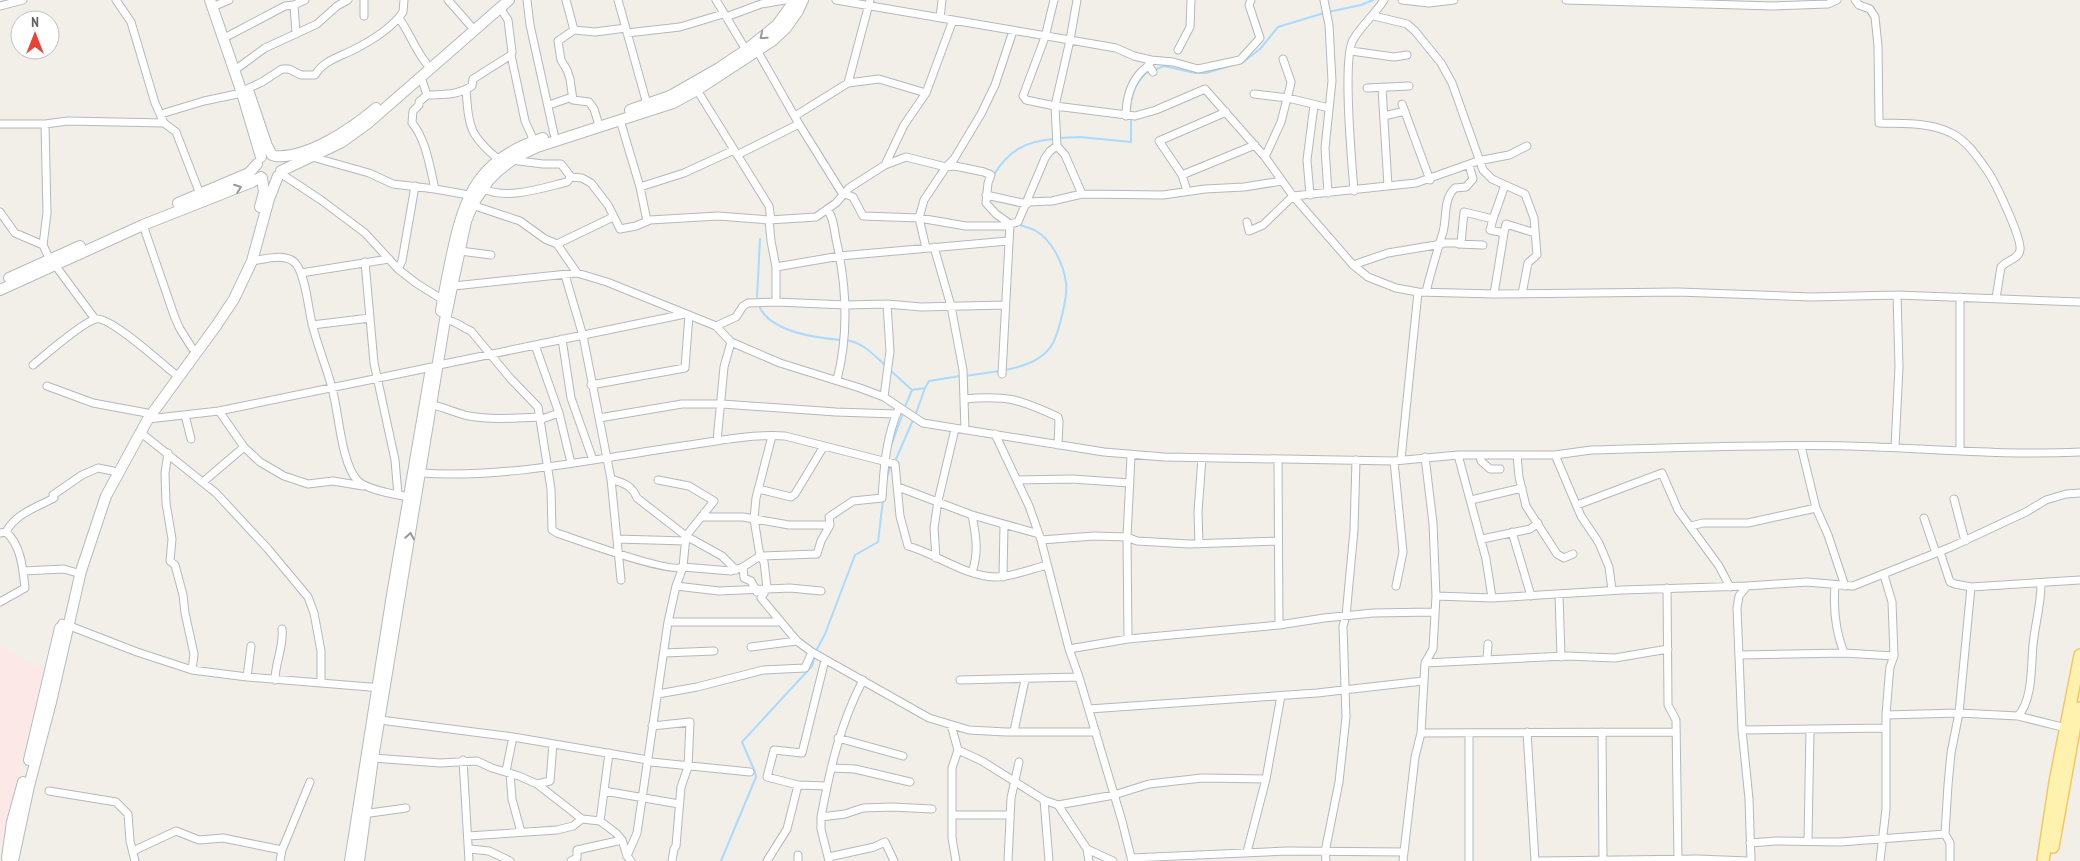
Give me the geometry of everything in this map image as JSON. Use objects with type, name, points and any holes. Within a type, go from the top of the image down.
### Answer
[{"type":"main road","points":[[0,290],[53,262],[249,173],[259,160],[274,156],[286,157],[309,150],[338,135],[363,119],[470,25],[499,4],[509,0]]},
{"type":"main road","points":[[359,861],[380,720],[381,688],[403,496],[454,286],[466,221],[481,177],[506,154],[534,141],[598,122],[688,88],[746,50],[777,25],[795,0]]},
{"type":"main road","points":[[350,861],[421,472],[432,405],[443,300],[459,219],[472,199],[511,160],[537,147],[673,103],[697,90],[758,52],[786,28],[804,0]]},
{"type":"main road","points":[[14,861],[29,786],[51,702],[74,572],[91,522],[113,472],[192,348],[229,297],[246,264],[264,192],[262,178],[257,171],[259,160],[239,67],[214,2]]},
{"type":"main road","points":[[7,861],[12,822],[44,701],[81,571],[106,496],[148,416],[234,299],[252,260],[270,199],[280,173],[280,161],[274,156],[245,91],[214,2]]},
{"type":"main road","points":[[0,282],[262,178],[271,180],[280,173],[342,142],[367,124],[499,4]]},
{"type":"main road","points":[[2043,861],[2080,655]]},
{"type":"main road","points":[[2051,861],[2080,696]]},
{"type":"street","points":[[0,6],[22,0]]},
{"type":"street","points":[[116,0],[131,22],[155,103],[164,123],[176,132],[200,194]]},
{"type":"street","points":[[214,2],[229,0]]},
{"type":"street","points":[[228,36],[283,3],[294,5],[305,0]]},
{"type":"street","points":[[239,67],[265,48],[324,20],[337,6],[348,0]]},
{"type":"street","points":[[364,0],[364,16]]},
{"type":"street","points":[[160,114],[245,91],[282,69],[290,69],[301,74],[315,75],[323,65],[365,43],[399,18],[403,12],[404,0]]},
{"type":"street","points":[[448,0],[470,25]]},
{"type":"street","points":[[527,0],[530,25],[554,134]]},
{"type":"street","points":[[566,0],[574,30]]},
{"type":"street","points":[[618,0],[647,104]]},
{"type":"street","points":[[716,0],[746,50]]},
{"type":"street","points":[[598,122],[594,109],[589,102],[575,101],[572,97],[568,70],[562,60],[558,41],[574,30],[594,32],[680,26],[761,4],[785,0]]},
{"type":"street","points":[[836,0],[869,3],[940,18],[1116,48],[1151,66]]},
{"type":"street","points":[[940,18],[942,0]]},
{"type":"street","points":[[1054,0],[1045,36],[1023,96],[1026,100],[1055,106],[1135,116],[1156,110],[1205,89],[1255,145],[1293,196],[1353,265],[1368,277],[1396,288],[1422,292],[1494,294],[1678,292],[1812,297],[1897,295],[2080,302]]},
{"type":"street","points":[[1077,0],[1055,106],[1057,141],[1082,194]]},
{"type":"street","points":[[1178,50],[1190,27],[1191,0]]},
{"type":"street","points":[[1126,116],[1126,101],[1131,89],[1141,72],[1151,66],[1174,62],[1198,69],[1240,60],[1260,38],[1250,5],[1251,0]]},
{"type":"street","points":[[1324,0],[1332,81],[1325,148],[1328,193]]},
{"type":"street","points":[[1354,191],[1348,63],[1353,41],[1374,16],[1384,0]]},
{"type":"street","points":[[1402,0],[1429,3],[1454,0]]},
{"type":"street","points":[[1566,0],[1773,6],[1828,4],[1837,0]]},
{"type":"street","points":[[1855,0],[1859,5],[1870,10],[1876,18],[1879,123],[1915,124],[1952,133],[1963,141],[1988,170],[2004,204],[2020,248],[2018,256],[2002,267],[1996,298]]},
{"type":"street","points":[[848,83],[869,3]]},
{"type":"street","points":[[499,4],[508,20],[511,55],[525,121],[534,141]]},
{"type":"street","points":[[294,5],[296,34]]},
{"type":"street","points":[[1374,16],[1407,24],[1415,31],[1441,62],[1452,83],[1478,161],[1483,170],[1492,179],[1504,186],[1525,194],[1534,218],[1537,255],[1528,263],[1522,294]]},
{"type":"street","points":[[399,18],[407,29],[418,53],[426,63]]},
{"type":"street","points":[[885,165],[904,126],[926,93],[952,20]]},
{"type":"street","points":[[965,430],[963,370],[951,306],[919,218],[924,200],[946,167],[954,159],[984,107],[995,85],[1013,31]]},
{"type":"street","points":[[1351,51],[1394,57],[1407,55]]},
{"type":"street","points":[[758,52],[799,124],[842,193],[853,197],[862,215],[865,217],[919,218],[966,226],[1010,225],[1018,222],[1028,203],[1045,158],[1057,141]]},
{"type":"street","points":[[435,189],[417,128],[412,123],[413,111],[427,95],[456,95],[466,90],[472,86],[474,79],[484,71],[511,55]]},
{"type":"street","points":[[1265,157],[1281,122],[1291,82],[1283,59]]},
{"type":"street","points":[[420,77],[427,95]]},
{"type":"street","points":[[795,116],[848,83],[879,79],[926,93]]},
{"type":"street","points":[[1367,88],[1409,86]]},
{"type":"street","points":[[1382,88],[1388,186]]},
{"type":"street","points":[[466,90],[469,123],[472,133],[498,160]]},
{"type":"street","points":[[697,90],[768,206],[771,241],[776,267],[776,302]]},
{"type":"street","points":[[1254,94],[1288,98],[1328,108]]},
{"type":"street","points":[[549,105],[572,97]]},
{"type":"street","points":[[1310,195],[1307,160],[1314,105]]},
{"type":"street","points":[[1384,116],[1404,108],[1430,180]]},
{"type":"street","points":[[1187,191],[1182,175],[1159,140],[1226,112]]},
{"type":"street","points":[[620,120],[640,187],[647,221]]},
{"type":"street","points":[[0,124],[45,124],[68,121],[164,123]]},
{"type":"street","points":[[43,245],[47,213],[45,124]]},
{"type":"street","points":[[640,187],[684,173],[799,124]]},
{"type":"street","points":[[1182,175],[1255,145]]},
{"type":"street","points":[[1246,222],[1249,231],[1263,225],[1293,196],[1416,184],[1478,161],[1509,155],[1527,146]]},
{"type":"street","points":[[312,157],[369,173],[393,184],[435,189],[472,199],[478,207],[520,221],[545,239],[557,244],[577,273]]},
{"type":"street","points":[[511,160],[560,164],[571,177],[582,178],[591,183],[599,192],[620,228],[636,226],[647,221],[718,216],[770,220],[816,217],[836,203],[842,193],[885,165],[906,157],[991,175],[989,195],[986,203],[991,210],[1010,225]]},
{"type":"street","points":[[1396,586],[1403,552],[1398,460],[1422,292],[1438,243],[1452,190],[1454,188],[1466,187],[1473,179],[1469,165]]},
{"type":"street","points":[[280,173],[321,200],[365,233],[398,269],[443,300]]},
{"type":"street","points":[[483,189],[500,193],[520,192],[567,182],[571,177]]},
{"type":"street","points":[[989,195],[1028,203],[1052,201],[1082,194],[1152,196],[1187,191],[1244,187],[1282,181]]},
{"type":"street","points":[[398,269],[402,261],[415,186]]},
{"type":"street","points":[[1504,186],[1490,230],[1504,233]]},
{"type":"street","points":[[827,210],[831,216],[840,256],[846,305],[845,342],[837,380]]},
{"type":"street","points":[[0,212],[15,233],[43,245],[53,262],[95,319],[109,323],[123,331],[175,374]]},
{"type":"street","points":[[1353,265],[1388,253],[1438,243],[1461,243],[1464,212],[1493,219]]},
{"type":"street","points":[[557,244],[613,217]]},
{"type":"street","points":[[1494,294],[1506,224],[1535,233]]},
{"type":"street","points":[[143,225],[175,318],[192,348]]},
{"type":"street","points":[[1001,370],[1010,225]]},
{"type":"street","points":[[776,267],[840,256],[1008,241]]},
{"type":"street","points":[[1438,243],[1483,244]]},
{"type":"street","points":[[460,251],[492,255]]},
{"type":"street","points":[[252,260],[278,257],[288,258],[296,263],[301,273],[312,326],[333,389],[349,462],[357,480],[366,486]]},
{"type":"street","points":[[301,273],[390,259]]},
{"type":"street","points":[[219,411],[244,447],[260,462],[284,476],[308,484],[333,481],[366,486],[403,496],[377,378],[365,262]]},
{"type":"street","points":[[454,286],[577,273],[607,282],[716,326],[731,342],[780,363],[837,380],[884,398],[898,411],[923,423],[1131,456],[1398,460],[1458,455],[1555,455],[1591,450],[1801,446],[1894,447],[2043,454],[2080,452]]},
{"type":"street","points":[[565,275],[583,336],[591,385],[611,479],[621,580]]},
{"type":"street","points":[[1894,447],[1899,367],[1897,295]]},
{"type":"street","points":[[1960,297],[1960,450]]},
{"type":"street","points":[[716,326],[736,318],[743,306],[748,303],[886,304],[921,307],[1005,305]]},
{"type":"street","points":[[884,398],[890,351],[886,304]]},
{"type":"street","points":[[47,386],[93,403],[148,416],[185,415],[219,411],[333,389],[377,378],[687,314]]},
{"type":"street","points":[[591,385],[685,368],[687,314]]},
{"type":"street","points":[[312,326],[370,318]]},
{"type":"street","points":[[34,365],[64,340],[95,319]]},
{"type":"street","points":[[445,320],[458,322],[465,330],[471,331],[538,408],[551,489],[552,530],[619,552],[644,563],[679,569],[684,567],[730,571],[740,568],[760,556],[817,554],[821,541],[830,525],[829,517],[845,505],[853,502],[882,498],[888,439],[898,411]]},
{"type":"street","points":[[562,339],[565,369],[571,398],[593,460]]},
{"type":"street","points":[[717,441],[724,367],[731,342]]},
{"type":"street","points":[[535,345],[559,412],[571,463]]},
{"type":"street","points":[[964,399],[988,397],[1017,399],[1058,417],[1058,444]]},
{"type":"street","points":[[599,418],[682,404],[722,404],[836,412],[898,411]]},
{"type":"street","points":[[432,405],[468,416],[504,418],[539,417],[544,419],[559,412]]},
{"type":"street","points":[[185,415],[190,439]]},
{"type":"street","points":[[936,558],[934,528],[938,501],[955,429]]},
{"type":"street","points":[[140,432],[216,493],[308,597],[314,613],[321,651],[321,683]]},
{"type":"street","points":[[995,434],[1029,506],[1040,537],[1069,649],[1096,732],[1131,859],[1247,852],[1404,852]]},
{"type":"street","points":[[761,598],[767,588],[764,562],[760,556],[754,519],[758,489],[772,436]]},
{"type":"street","points":[[421,472],[458,475],[571,463],[717,441],[785,436],[895,464],[900,516],[908,546],[986,576],[1003,576],[1047,565]]},
{"type":"street","points":[[758,489],[791,497],[795,494],[824,446]]},
{"type":"street","points":[[1801,446],[1816,508],[1828,535],[1845,586]]},
{"type":"street","points":[[203,482],[244,447]]},
{"type":"street","points":[[168,453],[165,473],[166,503],[172,539],[170,561],[175,565],[184,595],[185,613],[194,654],[192,670]]},
{"type":"street","points":[[1458,455],[1482,539],[1490,576],[1492,598]]},
{"type":"street","points":[[1480,455],[1481,461],[1490,469],[1500,469]]},
{"type":"street","points":[[1518,455],[1517,466],[1526,506],[1560,557],[1564,558],[1573,554]]},
{"type":"street","points":[[1555,455],[1581,516],[1599,543],[1609,567],[1612,590]]},
{"type":"street","points":[[1128,639],[1127,537],[1131,456]]},
{"type":"street","points":[[1403,861],[1415,757],[1421,733],[1425,663],[1434,649],[1436,596],[1433,523],[1425,457]]},
{"type":"street","points":[[1199,544],[1198,512],[1202,458]]},
{"type":"street","points":[[1278,459],[1279,624]]},
{"type":"street","points":[[1326,861],[1339,782],[1346,717],[1342,626],[1346,616],[1354,530],[1356,460]]},
{"type":"street","points":[[0,602],[25,588],[16,544],[3,532],[11,523],[54,498],[53,495],[82,475],[98,468],[113,472]]},
{"type":"street","points":[[1577,505],[1662,473],[1678,510],[1719,566],[1730,587]]},
{"type":"street","points":[[611,479],[634,490],[637,498],[686,538],[714,550],[733,565],[740,568],[744,578],[751,581],[761,598],[797,641],[825,660],[928,718],[969,730],[1096,732]]},
{"type":"street","points":[[1017,480],[1072,479],[1130,483]]},
{"type":"street","points":[[629,858],[637,833],[668,622],[676,586],[684,567],[686,538],[704,513],[714,503],[714,499],[689,486],[658,480]]},
{"type":"street","points":[[898,487],[972,515],[1040,537],[1127,537],[1137,541],[1199,544],[1278,541]]},
{"type":"street","points":[[1470,500],[1522,488]]},
{"type":"street","points":[[1436,596],[1492,598],[1612,590],[1730,587],[1808,582],[1845,586],[1884,575],[1938,553],[2026,512],[2046,500],[2066,494],[2080,493]]},
{"type":"street","points":[[1954,500],[1965,541]]},
{"type":"street","points":[[1691,526],[1703,523],[1748,523],[1816,508]]},
{"type":"street","points":[[704,513],[704,516],[743,517],[789,525],[830,525]]},
{"type":"street","points":[[972,515],[977,543],[976,558],[972,572]]},
{"type":"street","points":[[1924,518],[1950,582],[1954,584],[1971,587],[2080,580]]},
{"type":"street","points":[[1482,539],[1530,529],[1538,523]]},
{"type":"street","points":[[1003,576],[1004,525]]},
{"type":"street","points":[[1512,532],[1531,596]]},
{"type":"street","points":[[617,539],[686,538]]},
{"type":"street","points":[[23,571],[64,569],[74,572]]},
{"type":"street","points":[[1880,861],[1886,809],[1886,715],[1890,668],[1894,656],[1892,602],[1884,575]]},
{"type":"street","points":[[2018,716],[2029,690],[2033,643],[2041,605],[2041,584]]},
{"type":"street","points":[[676,586],[719,591],[767,588],[796,588],[821,591]]},
{"type":"street","points":[[1540,861],[1750,861],[1749,798],[1742,730],[1737,608],[1739,596],[1747,586]]},
{"type":"street","points":[[1835,586],[1835,625],[1844,654]]},
{"type":"street","points":[[1950,861],[1950,842],[1945,834],[1951,754],[1959,713],[1971,587]]},
{"type":"street","points":[[1667,588],[1668,705],[1676,720],[1678,860]]},
{"type":"street","points":[[1559,594],[1561,656]]},
{"type":"street","points":[[1069,649],[1128,639],[1373,613],[1434,612]]},
{"type":"street","points":[[668,622],[780,622]]},
{"type":"street","points":[[65,624],[137,652],[192,670],[247,678],[381,688]]},
{"type":"street","points":[[275,680],[276,666],[283,639],[282,629]]},
{"type":"street","points":[[751,647],[797,641]]},
{"type":"street","points":[[1487,659],[1488,644]]},
{"type":"street","points":[[247,678],[252,646]]},
{"type":"street","points":[[1425,663],[1561,656],[1615,658],[1668,649]]},
{"type":"street","points":[[664,653],[714,651]]},
{"type":"street","points":[[658,694],[697,687],[763,670],[805,668],[814,653]]},
{"type":"street","points":[[1740,655],[1844,654],[1894,656]]},
{"type":"street","points":[[825,660],[802,753],[774,750],[767,777],[798,785],[827,786]]},
{"type":"street","points":[[960,680],[1025,680],[1079,677]]},
{"type":"street","points":[[863,680],[850,706],[838,738],[821,817],[821,829],[829,860],[885,842],[894,861]]},
{"type":"street","points":[[1014,731],[1025,680]]},
{"type":"street","points":[[1089,709],[1281,696],[1423,681]]},
{"type":"street","points":[[1247,852],[1266,779],[1281,696]]},
{"type":"street","points":[[1886,715],[1959,713],[2018,716],[2066,728]]},
{"type":"street","points":[[380,720],[513,737],[651,762],[750,772]]},
{"type":"street","points":[[652,726],[690,722],[688,767],[681,787],[676,846],[672,861]]},
{"type":"street","points":[[951,725],[958,750],[952,768],[954,815],[952,838],[956,861]]},
{"type":"street","points":[[1742,730],[1886,728]]},
{"type":"street","points":[[1808,841],[1810,729]]},
{"type":"street","points":[[1526,732],[1535,861]]},
{"type":"street","points":[[1602,732],[1603,860]]},
{"type":"street","points":[[1421,733],[1676,732]]},
{"type":"street","points":[[1468,733],[1469,861]]},
{"type":"street","points":[[513,737],[508,772],[512,799],[521,832]]},
{"type":"street","points":[[838,738],[903,756]]},
{"type":"street","points":[[537,784],[550,781],[553,744]]},
{"type":"street","points":[[958,750],[982,761],[1044,800],[1058,805],[1114,795],[1149,784],[1202,778],[1266,779]]},
{"type":"street","points":[[600,821],[609,753]]},
{"type":"street","points":[[373,758],[440,763],[464,760],[477,761],[492,768],[508,772],[537,784],[582,818],[600,821],[622,840],[629,858]]},
{"type":"street","points":[[464,760],[470,849],[469,861]]},
{"type":"street","points":[[1008,861],[1010,814],[1019,762]]},
{"type":"street","points":[[832,768],[855,769],[910,782]]},
{"type":"street","points":[[280,861],[282,850],[310,782]]},
{"type":"street","points":[[767,861],[785,835],[791,819],[798,785]]},
{"type":"street","points":[[49,790],[116,802],[121,805],[128,814],[135,861]]},
{"type":"street","points":[[604,791],[680,804]]},
{"type":"street","points":[[1044,800],[1049,861]]},
{"type":"street","points":[[1058,805],[1087,848],[1089,861]]},
{"type":"street","points":[[370,813],[406,808]]},
{"type":"street","points":[[821,817],[845,814],[863,808],[932,809]]},
{"type":"street","points":[[954,815],[1010,814]]},
{"type":"street","points":[[468,836],[557,830],[578,824],[582,818]]},
{"type":"street","points":[[133,851],[176,831],[199,840],[223,838],[282,850]]},
{"type":"street","points":[[1750,843],[1776,841],[1840,842],[1945,834]]},
{"type":"street","points":[[570,861],[577,858],[577,850],[622,840]]},
{"type":"street","points":[[1087,848],[1113,861]]},
{"type":"street","points":[[470,849],[489,851],[510,861]]},
{"type":"shaded area","points":[[0,645],[45,672],[0,846]]},
{"type":"waterway","points":[[1328,12],[1361,5],[1373,0]]},
{"type":"waterway","points":[[1154,70],[1164,66],[1195,73],[1206,73],[1243,62],[1260,49],[1278,27],[1324,13]]},
{"type":"waterway","points":[[1130,113],[1131,101],[1137,84],[1149,71]]},
{"type":"waterway","points":[[1058,138],[1080,137],[1131,142],[1131,117]]},
{"type":"waterway","points":[[993,176],[1005,160],[1018,149],[1034,142],[1054,139]]},
{"type":"waterway","points":[[1004,370],[1032,362],[1049,349],[1058,330],[1066,296],[1065,276],[1060,261],[1052,247],[1042,235],[1018,224]]},
{"type":"waterway","points":[[757,297],[760,239]]},
{"type":"waterway","points":[[760,308],[774,323],[785,328],[820,338],[841,340]]},
{"type":"waterway","points":[[846,340],[862,346],[885,365]]},
{"type":"waterway","points":[[890,370],[912,390]]},
{"type":"waterway","points":[[965,376],[1000,371]]},
{"type":"waterway","points":[[904,409],[912,390],[925,388],[929,381],[960,376]]},
{"type":"waterway","points":[[915,416],[925,388]]},
{"type":"waterway","points":[[891,446],[903,413]]},
{"type":"waterway","points":[[896,459],[913,420]]},
{"type":"waterway","points":[[887,477],[890,468]]},
{"type":"waterway","points":[[816,651],[825,634],[855,555],[878,542],[883,500]]},
{"type":"waterway","points":[[721,861],[756,777],[742,742],[812,666],[815,656]]}]
